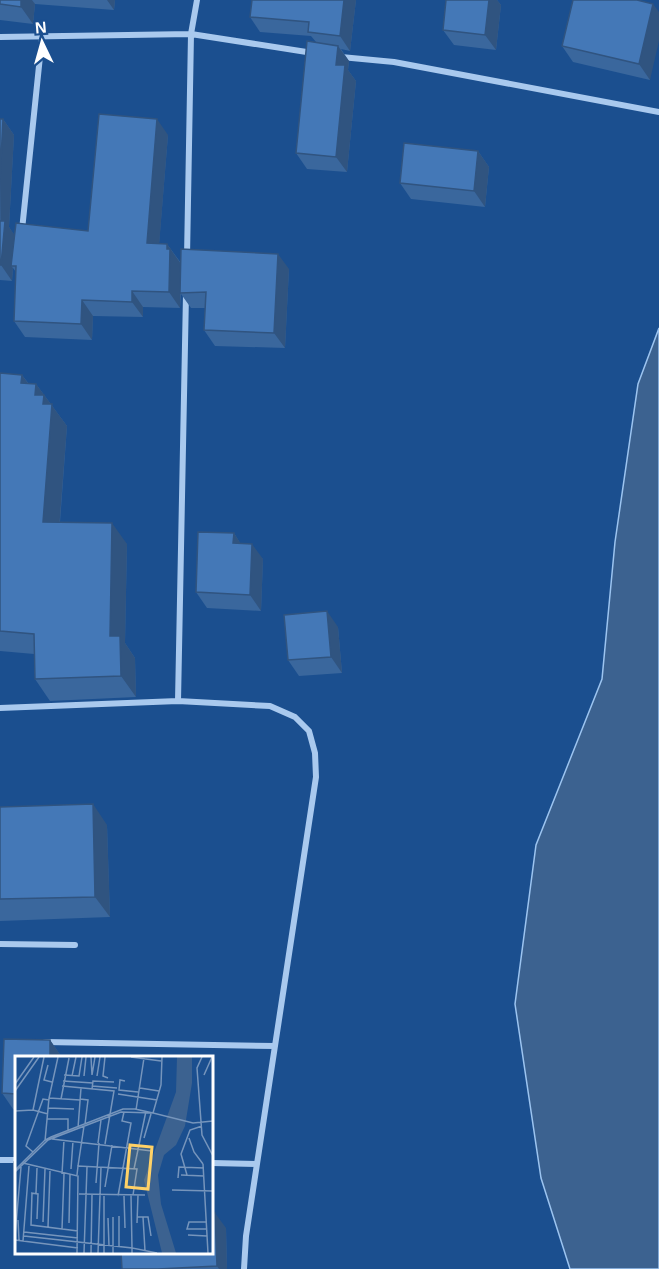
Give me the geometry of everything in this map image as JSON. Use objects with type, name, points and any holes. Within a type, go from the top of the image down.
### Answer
[{"type":"street","points":[[187,261],[191,34],[197,0]]},
{"type":"street","points":[[0,37],[191,34],[324,55]]},
{"type":"street","points":[[21,239],[42,37]]},
{"type":"street","points":[[335,56],[394,62],[659,112]]},
{"type":"street","points":[[178,701],[186,284]]},
{"type":"street","points":[[0,708],[178,701],[270,706],[295,717],[309,731],[315,753],[314,797],[246,1236],[244,1269]]},
{"type":"street","points":[[0,944],[75,945]]},
{"type":"street","points":[[36,1042],[275,1046]]},
{"type":"street","points":[[213,1163],[257,1164]]},
{"type":"water","points":[[659,328],[659,1269],[570,1269],[541,1178],[515,1004],[536,845],[602,679],[615,542],[638,384]]},
{"type":"building","points":[[0,0],[21,0],[21,7],[0,4]]},
{"type":"building","points":[[252,0],[344,0],[340,36],[308,32],[309,22],[250,17]]},
{"type":"building","points":[[446,0],[489,0],[485,35],[443,30]]},
{"type":"building","points":[[573,0],[637,0],[653,4],[639,64],[562,46]]},
{"type":"building","points":[[307,41],[338,46],[336,65],[345,65],[336,157],[296,153]]},
{"type":"building","points":[[99,114],[157,119],[147,243],[167,244],[167,249],[170,249],[169,292],[132,291],[132,302],[82,300],[81,324],[14,321],[16,266],[11,266],[16,223],[88,231]]},
{"type":"building","points":[[0,119],[3,119],[0,179]]},
{"type":"building","points":[[404,143],[478,151],[474,191],[400,183]]},
{"type":"building","points":[[0,221],[5,221],[1,265],[0,265]]},
{"type":"building","points":[[181,249],[278,254],[274,333],[204,330],[206,292],[180,293]]},
{"type":"building","points":[[0,373],[22,375],[21,383],[36,384],[35,395],[44,395],[43,404],[52,404],[43,522],[112,523],[110,636],[120,636],[121,676],[35,679],[34,634],[0,631]]},
{"type":"building","points":[[198,532],[234,533],[233,543],[252,544],[250,595],[196,592]]},
{"type":"building","points":[[327,611],[331,657],[288,660],[284,615]]},
{"type":"building","points":[[93,804],[95,897],[0,899],[0,807]]},
{"type":"building","points":[[4,1039],[50,1040],[50,1056],[15,1056],[15,1094],[2,1093]]},
{"type":"building","points":[[213,1213],[215,1213],[217,1266],[122,1269],[121,1254],[213,1254]]}]
